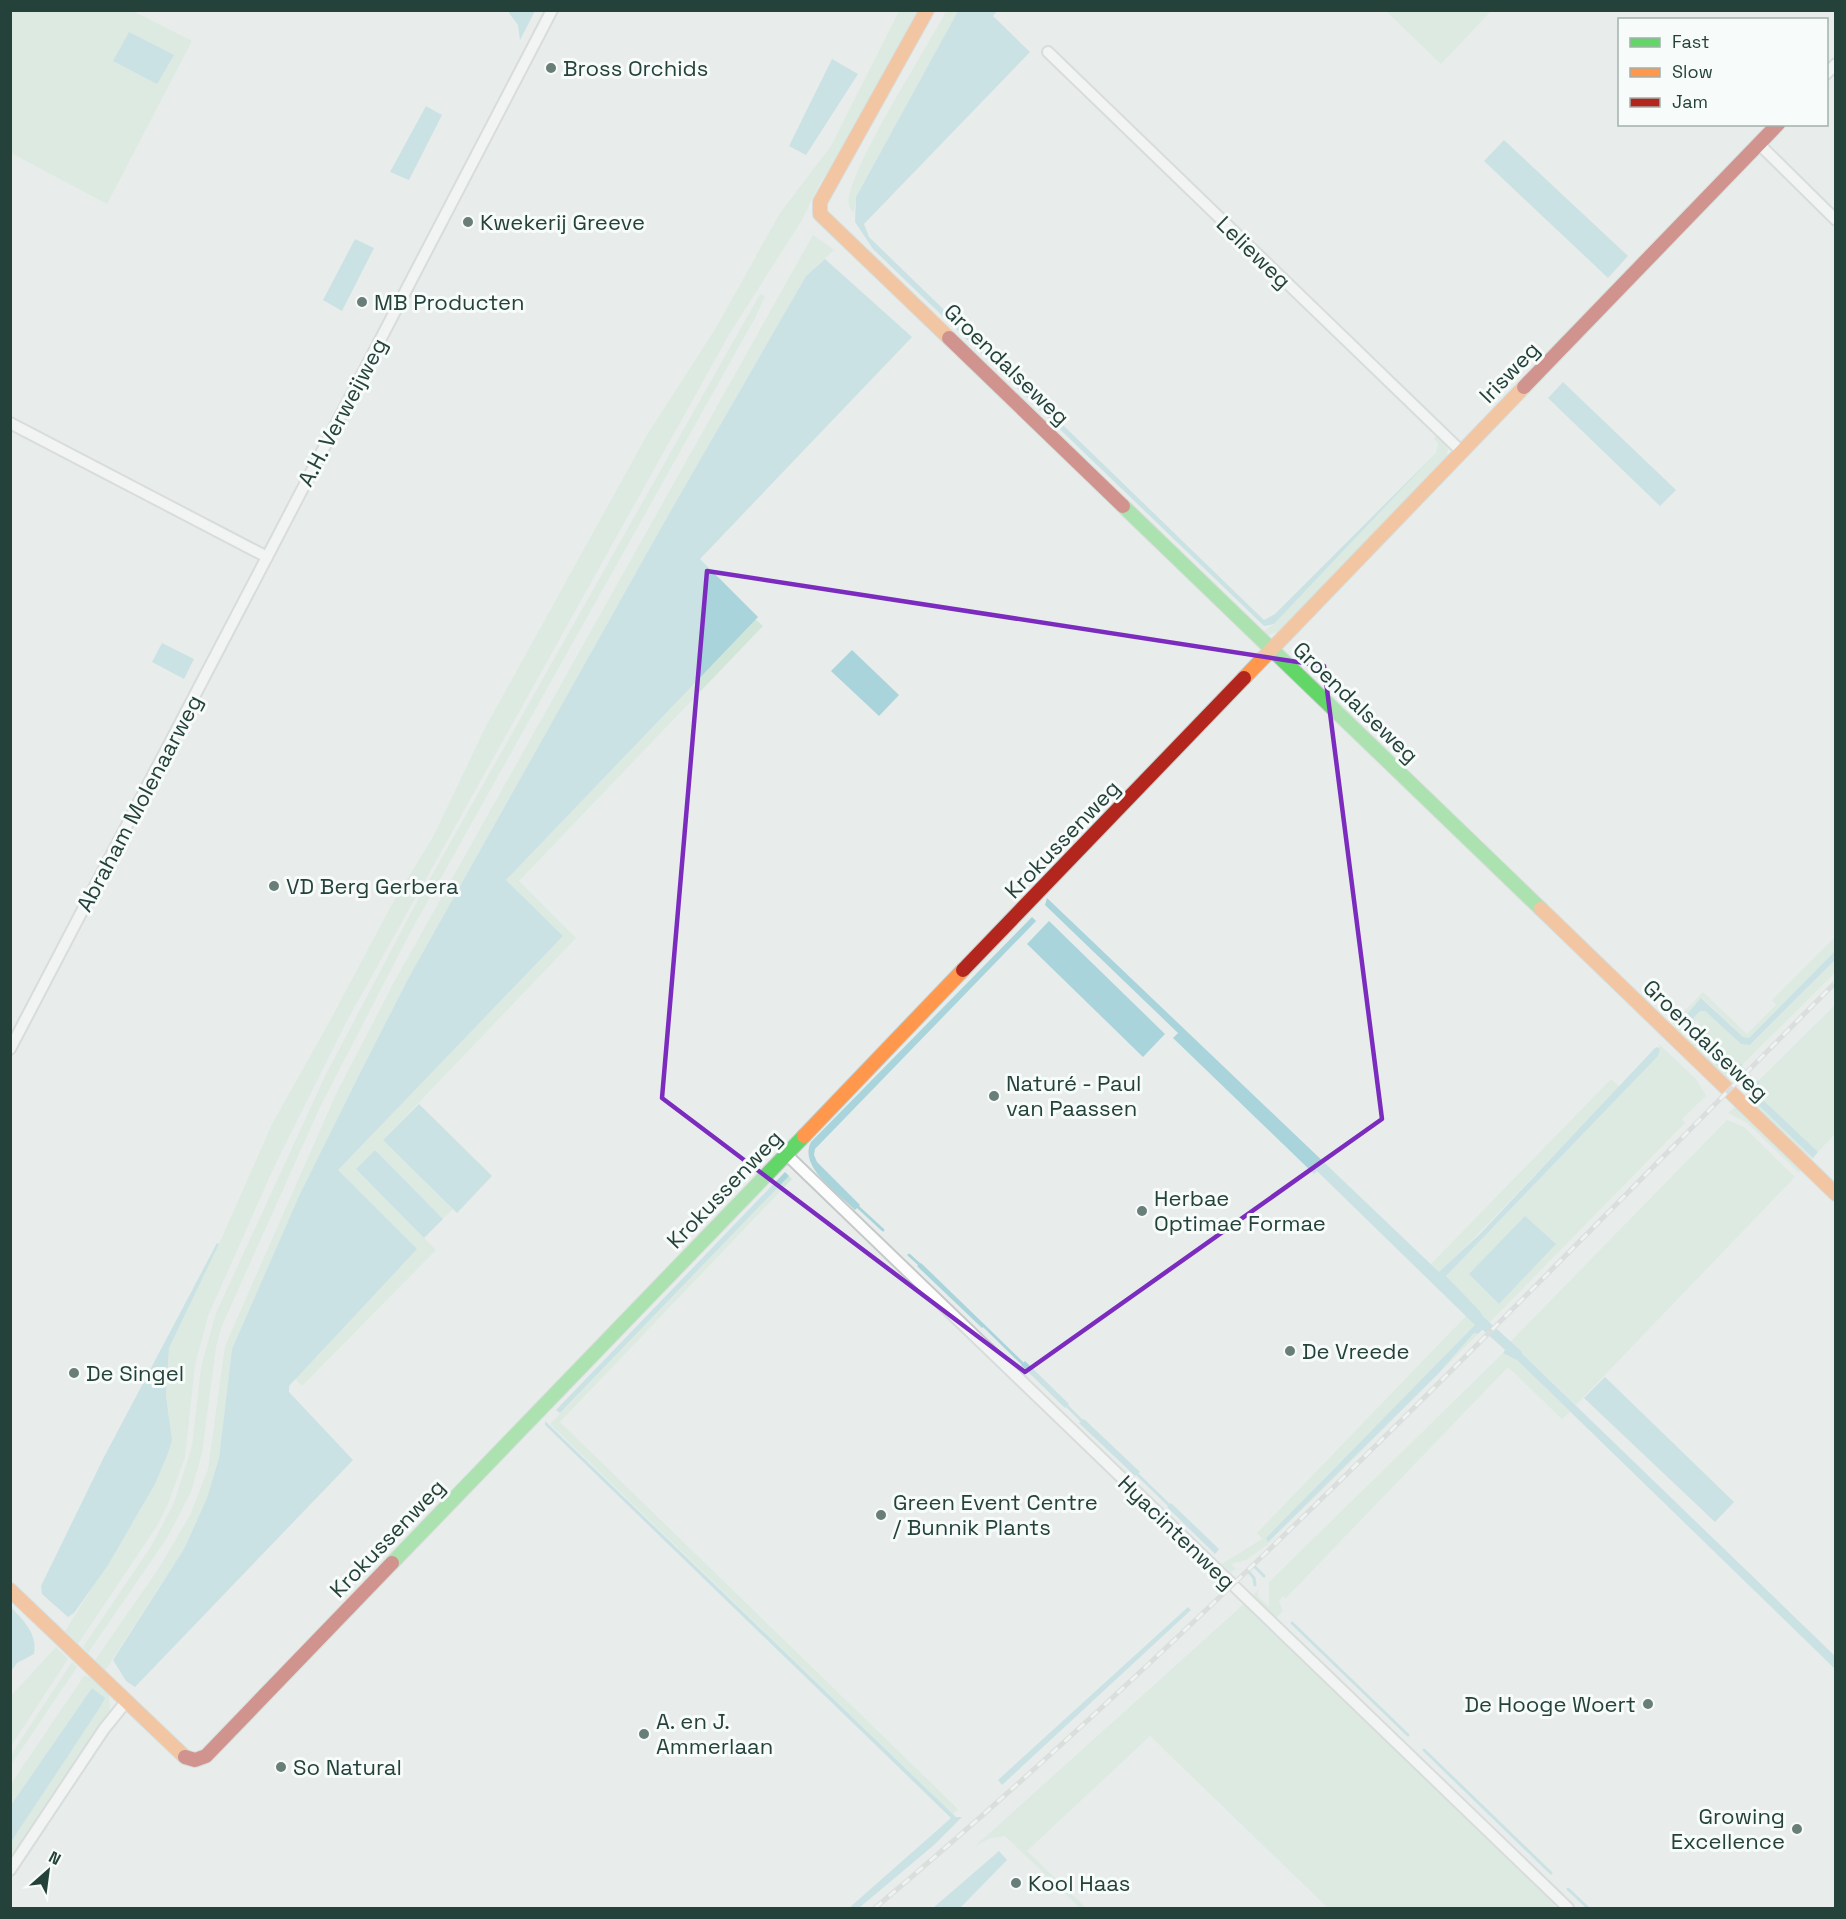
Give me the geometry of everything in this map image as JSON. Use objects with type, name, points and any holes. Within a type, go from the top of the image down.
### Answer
[{"type":"street","name":"A.H. Verweijweg","points":[[267,557],[552,10]]},
{"type":"street","points":[[820,214],[820,201],[927,10]]},
{"type":"street","name":"Lelieweg","points":[[1047,52],[1461,451]]},
{"type":"street","name":"Irisweg","points":[[1271,649],[1776,126]]},
{"type":"street","points":[[1759,144],[1836,220]]},
{"type":"street","points":[[820,214],[838,181],[838,171]]},
{"type":"street","name":"Groendalseweg","points":[[830,196],[828,204],[849,239],[992,381],[1836,1194]]},
{"type":"street","name":"Groendalseweg","points":[[820,214],[839,234],[849,239]]},
{"type":"street","points":[[10,423],[267,557]]},
{"type":"street","name":"Abraham Molenaarweg","points":[[10,1049],[267,557]]},
{"type":"street","name":"Krokussenweg","points":[[125,1703],[189,1760],[198,1761],[206,1756],[1271,649]]},
{"type":"street","name":"Hyacintenweg","points":[[786,1155],[1565,1907]]},
{"type":"street","points":[[10,1590],[125,1703],[104,1729],[10,1870]]},
{"type":"highlighted area","points":[[707,571],[1324,666],[1382,1119],[1025,1372],[662,1098]]},
{"type":"green space","points":[[10,11],[133,11],[192,41],[107,204],[11,153]]},
{"type":"green space","points":[[899,11],[920,11],[849,141],[820,183],[802,220],[730,333],[348,1019],[275,1165],[208,1316],[195,1366],[185,1457],[168,1504],[157,1526],[78,1644],[65,1631],[141,1509],[168,1453],[172,1439],[166,1396],[169,1348],[219,1244],[272,1124],[391,906],[434,835],[485,728],[647,435],[717,326],[780,213],[831,146]]},
{"type":"green space","points":[[946,11],[958,11],[856,197],[854,213],[849,205],[851,190],[859,168],[889,110]]},
{"type":"green space","points":[[1386,11],[1491,11],[1441,64]]},
{"type":"green space","points":[[813,235],[834,250],[806,276],[666,519],[409,977],[299,1196],[232,1349],[219,1458],[207,1498],[184,1549],[105,1671],[95,1660],[157,1571],[190,1515],[208,1469],[225,1346],[336,1094],[393,984]]},
{"type":"green space","points":[[760,294],[765,296],[755,318],[410,933],[320,1107],[221,1328],[216,1347],[202,1453],[191,1492],[167,1538],[88,1653],[83,1647],[150,1548],[174,1503],[192,1446],[201,1367],[216,1313],[326,1074],[414,907]]},
{"type":"green space","points":[[1437,435],[1448,446],[1447,459],[1281,631],[1268,635],[1261,633],[1274,624],[1436,453],[1438,443],[1434,439]]},
{"type":"green space","points":[[755,619],[763,626],[519,881],[576,938],[383,1140],[453,1209],[443,1219],[375,1150],[356,1169],[436,1250],[302,1386],[294,1378],[417,1249],[337,1170],[563,936],[506,880]]},
{"type":"green space","points":[[1835,937],[1835,951],[1749,1038],[1743,1037],[1702,998],[1681,1028],[1700,1011],[1705,1011],[1741,1044],[1753,1043],[1835,960],[1835,973],[1743,1064],[1724,1062],[1698,1037],[1693,1037],[1721,1069],[1738,1069],[1726,1082],[1684,1042],[1700,1023],[1696,1020],[1679,1037],[1673,1023],[1703,992],[1747,1034],[1776,1005],[1772,1000]]},
{"type":"green space","points":[[1835,1005],[1835,1134],[1818,1152],[1761,1098],[1759,1080]]},
{"type":"green space","points":[[1659,1044],[1696,1079],[1706,1096],[1682,1119],[1685,1123],[1488,1324],[1479,1310],[1446,1276],[1658,1056]]},
{"type":"green space","points":[[1611,1079],[1620,1087],[1445,1268],[1439,1273],[1429,1266]]},
{"type":"green space","points":[[1754,1085],[1754,1101],[1813,1158],[1808,1163],[1742,1098]]},
{"type":"green space","points":[[1736,1106],[1802,1170],[1799,1173],[1747,1123],[1728,1113]]},
{"type":"green space","points":[[1727,1120],[1744,1127],[1795,1177],[1576,1405],[1510,1342]]},
{"type":"green space","points":[[789,1176],[792,1179],[560,1422],[958,1809],[953,1814],[550,1424]]},
{"type":"green space","points":[[1467,1315],[1475,1325],[1472,1330],[1325,1477],[1268,1541],[1437,1375],[1474,1333],[1478,1334],[1271,1542],[1246,1560],[1231,1564],[1236,1569],[1240,1568],[1230,1572],[1222,1564],[1262,1539],[1257,1533]]},
{"type":"green space","points":[[1503,1353],[1517,1360],[1570,1412],[1562,1419],[1508,1367],[1286,1598],[1283,1596],[1279,1601],[1283,1611],[1275,1619],[1252,1596],[1258,1590],[1258,1596],[1269,1607],[1269,1582]]},
{"type":"green space","points":[[1245,1603],[1554,1902],[1555,1908],[1328,1908],[1150,1736],[1027,1851],[1086,1908],[1080,1908],[1005,1836],[990,1838],[974,1847]]},
{"type":"green space","points":[[56,1647],[68,1659],[11,1746],[11,1696]]},
{"type":"green space","points":[[72,1662],[77,1667],[11,1765],[11,1755]]},
{"type":"green space","points":[[84,1676],[90,1677],[109,1694],[110,1711],[11,1861],[11,1842],[99,1709],[103,1699],[92,1689],[11,1805],[11,1784]]},
{"type":"water","points":[[511,10],[535,11],[520,40],[518,25],[509,13]]},
{"type":"water","points":[[958,11],[997,11],[993,16],[1030,52],[864,224],[869,237],[1264,620],[1275,614],[1436,453],[1274,624],[1264,626],[873,249],[855,222],[856,197]]},
{"type":"water","points":[[129,32],[174,55],[157,84],[113,61]]},
{"type":"water","points":[[832,59],[858,74],[806,155],[789,146]]},
{"type":"water","points":[[426,106],[442,115],[409,180],[390,172]]},
{"type":"water","points":[[1504,140],[1628,256],[1608,278],[1484,161]]},
{"type":"water","points":[[355,239],[374,248],[342,311],[323,300]]},
{"type":"water","points":[[825,259],[912,337],[700,559],[758,617],[506,880],[563,936],[338,1170],[417,1249],[289,1386],[289,1392],[353,1460],[135,1687],[126,1681],[113,1660],[184,1549],[207,1498],[219,1458],[232,1349],[299,1196],[409,977],[666,519],[806,276]]},
{"type":"water","points":[[1563,382],[1676,490],[1660,506],[1548,398]]},
{"type":"water","points":[[162,643],[194,659],[184,679],[152,662]]},
{"type":"water","points":[[852,650],[899,695],[879,716],[831,671]]},
{"type":"water","points":[[1047,898],[1439,1272],[1480,1234],[1654,1049],[1657,1047],[1660,1049],[1658,1056],[1446,1276],[1479,1310],[1488,1324],[1478,1334],[1474,1333],[1437,1375],[1268,1542],[1266,1538],[1475,1325],[1317,1171],[1314,1174],[1173,1038],[1178,1033],[1045,905]]},
{"type":"water","points":[[1032,917],[1036,921],[815,1149],[814,1155],[817,1162],[860,1205],[855,1210],[830,1188],[815,1170],[808,1151],[811,1142]]},
{"type":"water","points":[[1049,921],[1165,1034],[1143,1057],[1027,944]]},
{"type":"water","points":[[1835,951],[1835,960],[1750,1045],[1741,1044],[1705,1011],[1700,1011],[1683,1028],[1676,1027],[1701,998],[1743,1037],[1749,1038]]},
{"type":"water","points":[[1694,1037],[1698,1037],[1724,1062],[1743,1064],[1738,1069],[1721,1069],[1692,1041]]},
{"type":"water","points":[[1759,1080],[1761,1098],[1818,1152],[1813,1158],[1754,1101],[1754,1085]]},
{"type":"water","points":[[419,1104],[492,1176],[457,1213],[383,1140]]},
{"type":"water","points":[[375,1150],[443,1219],[424,1238],[356,1169]]},
{"type":"water","points":[[785,1172],[789,1176],[560,1413],[556,1410]]},
{"type":"water","points":[[1525,1216],[1556,1244],[1499,1304],[1469,1274]]},
{"type":"water","points":[[217,1243],[219,1244],[169,1348],[166,1396],[172,1440],[168,1453],[155,1484],[108,1565],[74,1613],[68,1617],[42,1594],[41,1586],[103,1459]]},
{"type":"water","points":[[921,1263],[985,1325],[982,1328],[917,1266]]},
{"type":"water","points":[[1510,1342],[1835,1656],[1835,1669],[1517,1360],[1503,1353]]},
{"type":"water","points":[[1025,1361],[1069,1404],[1065,1408],[1021,1365]]},
{"type":"water","points":[[1605,1377],[1734,1502],[1715,1522],[1584,1398]]},
{"type":"water","points":[[1084,1419],[1140,1472],[1135,1476],[1079,1423]]},
{"type":"water","points":[[545,1421],[956,1817],[962,1817],[934,1845],[859,1908],[849,1908],[951,1818],[545,1425]]},
{"type":"water","points":[[1171,1503],[1219,1549],[1215,1554],[1167,1507]]},
{"type":"water","points":[[10,1606],[32,1634],[35,1647],[34,1654],[17,1663],[11,1671]]},
{"type":"water","points":[[1188,1607],[1191,1610],[1002,1785],[998,1780]]},
{"type":"water","points":[[92,1688],[105,1698],[11,1842],[11,1805]]},
{"type":"water","points":[[999,1851],[1007,1860],[960,1908],[933,1908]]},
{"type":"pier","points":[[1453,1360],[1290,1526],[1267,1544],[1389,1425]]},
{"type":"waterway","points":[[1741,1067],[1756,1083]]},
{"type":"waterway","points":[[858,1207],[883,1230]]},
{"type":"waterway","points":[[909,1255],[919,1264]]},
{"type":"waterway","points":[[1475,1316],[1517,1354]]},
{"type":"waterway","points":[[984,1326],[1022,1363]]},
{"type":"waterway","points":[[1067,1406],[1082,1421]]},
{"type":"waterway","points":[[1137,1474],[1169,1505]]},
{"type":"waterway","points":[[1253,1565],[1264,1576]]},
{"type":"waterway","points":[[1248,1571],[1254,1578],[1255,1585]]},
{"type":"waterway","points":[[1292,1623],[1408,1735]]},
{"type":"waterway","points":[[1424,1750],[1551,1873]]},
{"type":"waterway","points":[[1568,1889],[1588,1908]]},
{"type":"railway","points":[[875,1908],[1125,1686],[1246,1572],[1366,1456],[1836,982]]},
{"type":"traffic: fast","points":[[1123,506],[1541,909]]},
{"type":"traffic: fast","points":[[392,1563],[804,1136]]},
{"type":"traffic: slow","points":[[927,10],[820,202],[820,214],[949,338]]},
{"type":"traffic: slow","points":[[1244,678],[1524,387]]},
{"type":"traffic: slow","points":[[1541,909],[1836,1194]]},
{"type":"traffic: slow","points":[[804,1136],[963,970]]},
{"type":"traffic: slow","points":[[10,1590],[185,1757]]},
{"type":"traffic: jam","points":[[1524,387],[1776,126]]},
{"type":"traffic: jam","points":[[949,338],[1123,506]]},
{"type":"traffic: jam","points":[[963,970],[1244,678]]},
{"type":"traffic: jam","points":[[185,1757],[195,1760],[206,1756],[392,1563]]},
{"type":"place","name":"Bross Orchids","points":[[551,68]]},
{"type":"place","name":"Kwekerij Greeve","points":[[468,222]]},
{"type":"place","name":"MB Producten","points":[[362,302]]},
{"type":"place","name":"VD Berg Gerbera","points":[[274,886]]},
{"type":"place","name":"Naturé - Paul van Paassen","points":[[994,1096]]},
{"type":"place","name":"Herbae Optimae Formae","points":[[1142,1211]]},
{"type":"place","name":"De Vreede","points":[[1290,1351]]},
{"type":"place","name":"De Singel","points":[[74,1373]]},
{"type":"place","name":"Green Event Centre / Bunnik Plants","points":[[881,1515]]},
{"type":"place","name":"De Hooge Woert","points":[[1648,1704]]},
{"type":"place","name":"A. en J. Ammerlaan","points":[[644,1734]]},
{"type":"place","name":"So Natural","points":[[281,1767]]},
{"type":"place","name":"Growing Excellence","points":[[1797,1829]]},
{"type":"place","name":"Kool Haas","points":[[1016,1883]]}]
